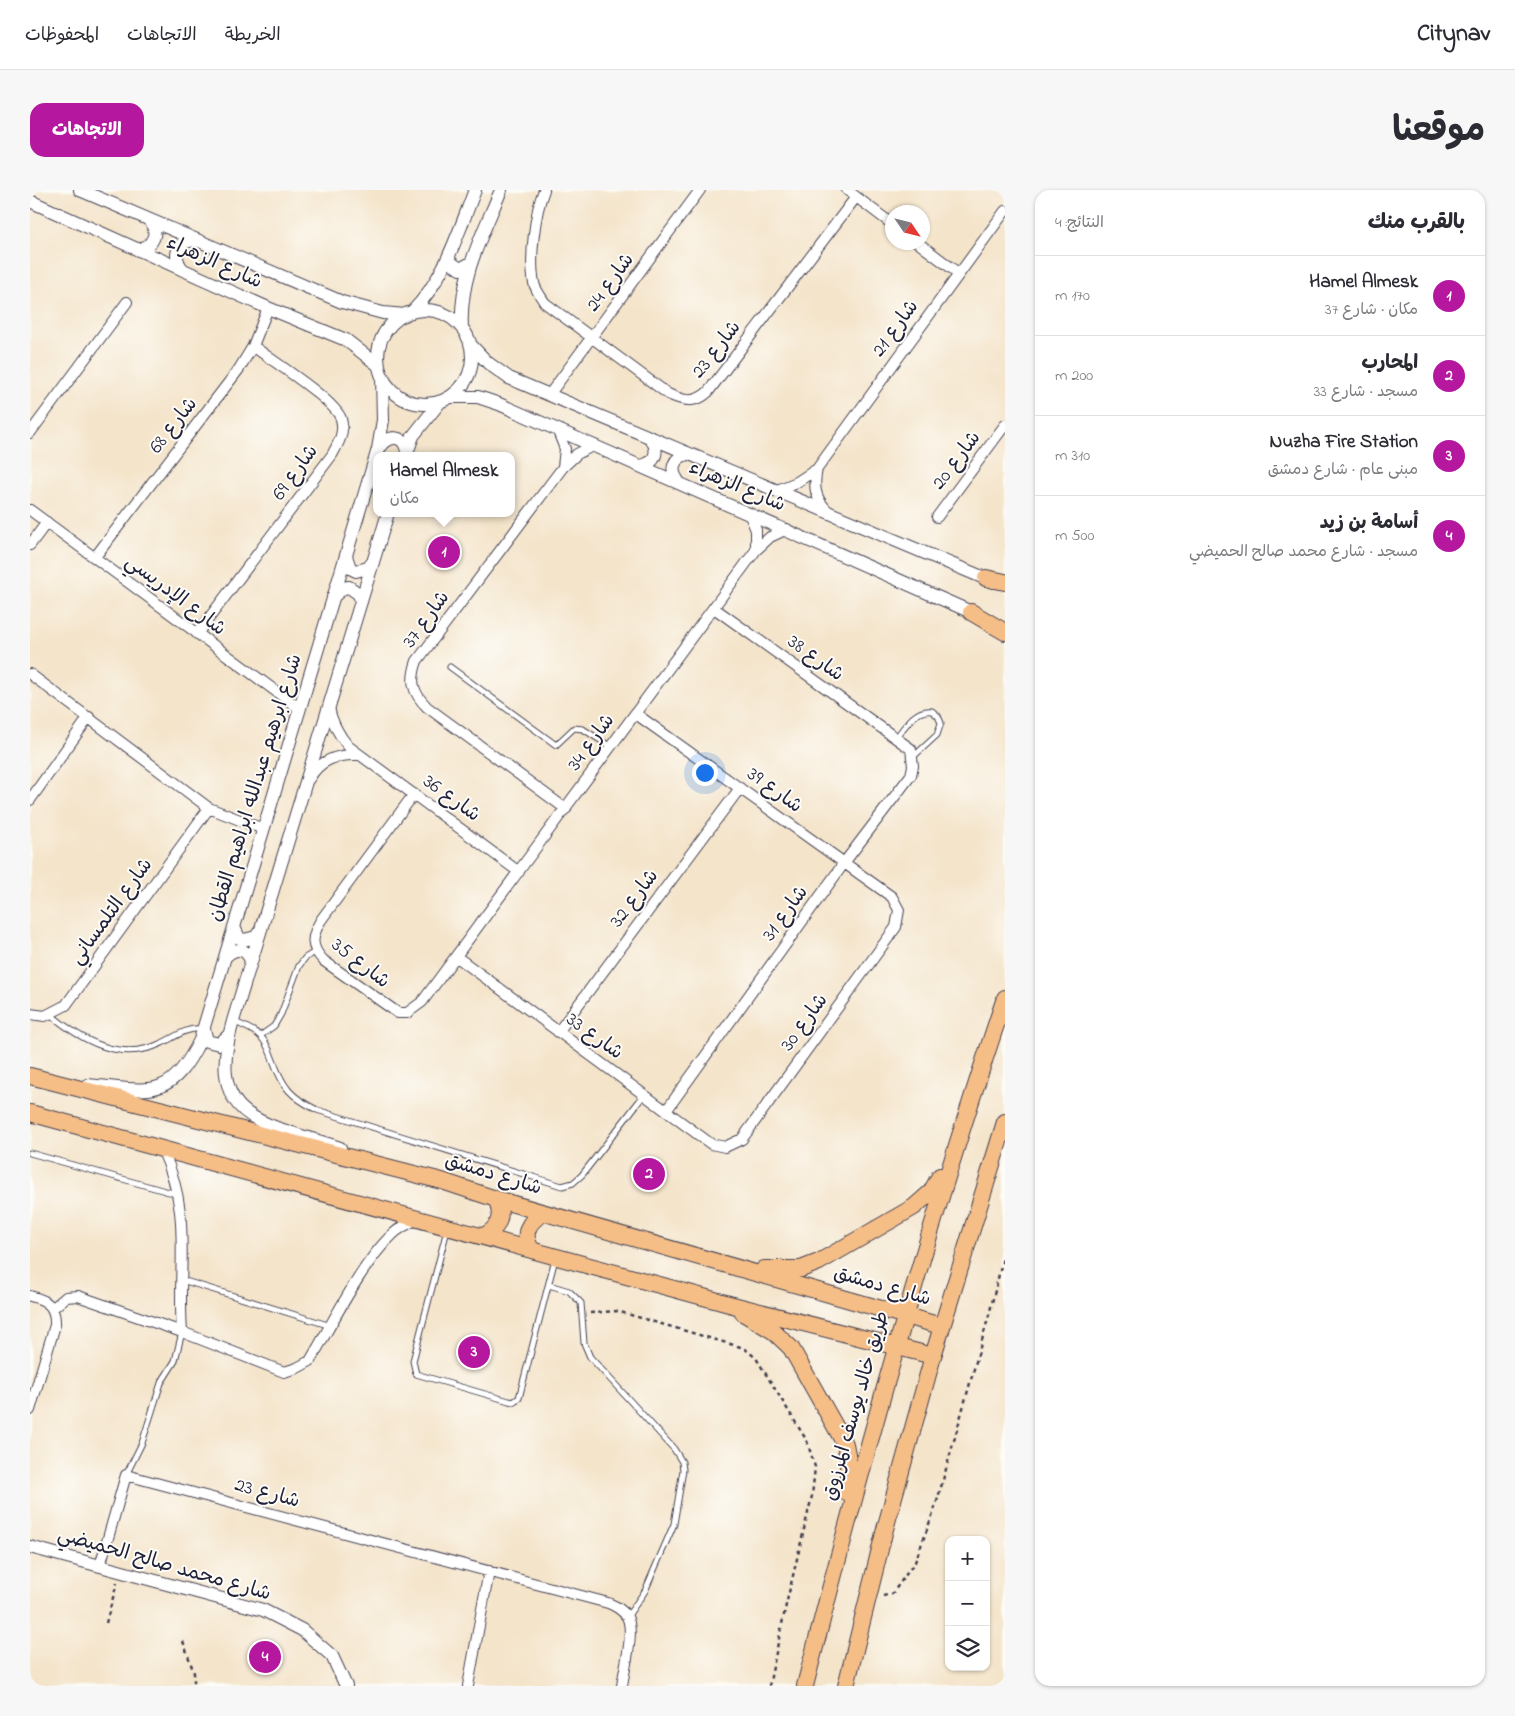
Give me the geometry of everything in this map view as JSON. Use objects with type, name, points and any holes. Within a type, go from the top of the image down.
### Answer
[{"type":"main road","points":[[986,578],[1005,582]]},
{"type":"main road","points":[[971,612],[1005,632]]},
{"type":"main road","name":"طريق خالد يوسف المرزوق","points":[[805,1686],[846,1525],[895,1346],[962,1126],[1005,998]]},
{"type":"main road","name":"شارع دمشق","points":[[30,1076],[442,1181],[496,1199],[941,1326]]},
{"type":"main road","points":[[30,1113],[729,1304],[933,1356]]},
{"type":"main road","points":[[846,1686],[867,1600],[941,1326],[1005,1122]]},
{"type":"main road","points":[[739,1268],[781,1270],[810,1266],[914,1207],[936,1186],[962,1126]]},
{"type":"main road","points":[[483,1236],[490,1233],[499,1221],[500,1214],[496,1199]]},
{"type":"main road","points":[[532,1250],[527,1240],[528,1228],[534,1219],[545,1213]]},
{"type":"main road","points":[[729,1304],[773,1331],[787,1343],[842,1437],[848,1459],[846,1525]]},
{"type":"street","name":"شارع الزهراء","points":[[80,190],[342,302],[383,313],[409,314]]},
{"type":"street","points":[[445,400],[428,404],[414,403],[401,398],[390,389],[380,371],[382,338],[388,328],[409,314],[428,296],[448,256],[475,190]]},
{"type":"street","points":[[462,328],[461,304],[471,263],[501,190]]},
{"type":"street","name":"شارع 23","points":[[544,190],[539,202],[533,255],[534,284],[545,303],[668,394],[682,400],[700,400],[856,197]]},
{"type":"street","name":"شارع 24","points":[[549,395],[700,190]]},
{"type":"street","points":[[846,190],[885,219]]},
{"type":"street","name":"شارع الزهراء","points":[[30,201],[268,308],[346,340],[380,371]]},
{"type":"street","name":"شارع 21","points":[[775,491],[797,482],[817,468],[1005,211]]},
{"type":"street","points":[[138,250],[145,248],[154,238],[153,225],[149,220]]},
{"type":"street","points":[[183,270],[176,256],[178,249],[182,243],[190,240],[197,241]]},
{"type":"street","points":[[928,250],[958,273]]},
{"type":"street","points":[[448,256],[450,262],[460,269],[471,263]]},
{"type":"street","points":[[30,432],[127,302]]},
{"type":"street","name":"شارع 68","points":[[95,557],[239,369],[253,346],[268,308]]},
{"type":"street","points":[[407,452],[418,430],[467,379],[471,367],[471,346],[462,328],[455,321],[436,312],[426,310],[409,314]]},
{"type":"street","name":"شارع 69","points":[[197,634],[332,455],[342,436],[341,419],[330,403],[253,346]]},
{"type":"street","name":"شارع الزهراء","points":[[471,346],[488,363],[509,378],[1005,587]]},
{"type":"street","name":"شارع ابرهيم عبدالله ابراهيم القطان","points":[[377,452],[383,420],[380,371]]},
{"type":"street","name":"شارع الزهراء","points":[[445,400],[478,397],[499,404],[749,512],[1005,626]]},
{"type":"street","name":"شارع 20","points":[[937,517],[1005,425]]},
{"type":"street","points":[[558,429],[565,448],[563,467]]},
{"type":"street","points":[[378,449],[388,438],[395,437],[401,439],[406,445],[406,452]]},
{"type":"street","points":[[641,466],[647,465],[655,455],[656,449],[650,438]]},
{"type":"street","name":"شارع 37","points":[[566,809],[427,707],[416,696],[412,675],[417,661],[563,467],[577,454],[594,446]]},
{"type":"street","points":[[678,481],[673,470],[674,464],[682,455],[688,454]]},
{"type":"street","name":"شارع ابرهيم عبدالله ابراهيم القطان","points":[[50,1082],[150,1090],[169,1083],[193,1055],[204,1029],[373,466]]},
{"type":"street","points":[[817,468],[814,481],[815,493],[829,513]]},
{"type":"street","name":"شارع الإدريسي","points":[[30,510],[300,709]]},
{"type":"street","points":[[749,512],[756,530],[756,550]]},
{"type":"street","points":[[387,517],[329,704],[306,786],[232,1021],[224,1061],[229,1092],[236,1105],[257,1120],[442,1181]]},
{"type":"street","points":[[30,544],[47,522]]},
{"type":"street","name":"شارع 34","points":[[457,957],[756,550],[770,537],[787,529]]},
{"type":"street","points":[[346,556],[350,568],[356,571],[368,568],[372,563]]},
{"type":"street","points":[[333,597],[343,588],[349,587],[359,594],[361,602]]},
{"type":"street","name":"شارع 38","points":[[714,608],[896,738]]},
{"type":"street","points":[[30,674],[209,808],[263,830]]},
{"type":"street","name":"شارع 36","points":[[329,704],[332,720],[338,734],[360,756],[520,872]]},
{"type":"street","name":"شارع 39","points":[[636,714],[892,897]]},
{"type":"street","points":[[30,800],[89,717]]},
{"type":"street","points":[[896,738],[911,749],[913,757]]},
{"type":"street","points":[[306,786],[314,770],[327,759],[343,754],[360,756]]},
{"type":"street","name":"شارع 31","points":[[666,1111],[844,863],[911,775],[913,757]]},
{"type":"street","name":"شارع 32","points":[[558,1032],[740,788]]},
{"type":"street","name":"شارع 35","points":[[414,794],[314,931],[315,952],[324,961],[398,1013],[407,1013],[422,1002],[457,957]]},
{"type":"street","name":"شارع التلمساني","points":[[50,1014],[66,1005],[209,808]]},
{"type":"street","name":"شارع 30","points":[[711,1144],[718,1147],[733,1144],[742,1139],[759,1116],[896,928],[899,910],[892,897]]},
{"type":"street","points":[[234,927],[239,938],[244,940],[256,937],[259,932]]},
{"type":"street","points":[[225,957],[234,950],[240,949],[249,955],[251,961]]},
{"type":"street","name":"شارع 33","points":[[457,957],[711,1144]]},
{"type":"street","points":[[30,1014],[45,1016],[50,1014]]},
{"type":"street","points":[[204,1029],[207,1041],[213,1044],[219,1044],[228,1036]]},
{"type":"street","points":[[162,1149],[171,1168],[183,1221],[180,1301],[182,1332]]},
{"type":"street","points":[[53,1308],[66,1297],[78,1296],[182,1332],[284,1372],[310,1361],[364,1271],[391,1235],[403,1226],[418,1219]]},
{"type":"street","points":[[30,1296],[49,1303],[56,1314],[55,1325],[30,1410]]},
{"type":"street","points":[[100,1566],[126,1475]]},
{"type":"street","name":"شارع 23","points":[[126,1475],[608,1603],[620,1608],[627,1617]]},
{"type":"street","name":"شارع محمد صالح الحميضي","points":[[30,1547],[263,1610],[302,1630],[332,1656],[346,1686]]},
{"type":"street","points":[[468,1686],[490,1571]]},
{"type":"street","points":[[622,1686],[629,1642],[630,1627],[627,1617]]},
{"type":"lane","points":[[450,668],[556,745],[574,728],[583,729],[611,748]]},
{"type":"lane","points":[[896,738],[907,723],[919,713],[932,711],[938,716],[941,723],[937,734],[913,757]]},
{"type":"lane","points":[[260,1036],[274,1026],[299,966],[305,958],[315,952]]},
{"type":"lane","points":[[50,1014],[84,1039],[121,1052],[149,1049],[185,1031],[204,1029]]},
{"type":"lane","points":[[232,1021],[260,1036],[268,1049],[278,1076],[286,1090],[298,1100],[317,1110],[562,1186],[573,1183],[582,1175],[644,1095]]},
{"type":"lane","points":[[30,1153],[178,1195]]},
{"type":"lane","points":[[448,1227],[413,1361],[416,1374],[509,1401],[517,1400],[549,1284],[555,1255]]},
{"type":"lane","points":[[182,1280],[331,1326]]},
{"type":"lane","points":[[549,1284],[576,1296],[581,1303],[584,1313],[584,1343],[590,1357],[674,1449],[682,1462],[682,1484],[670,1535],[644,1591],[627,1617]]},
{"type":"lane","points":[[126,1475],[142,1443],[161,1383],[175,1361],[182,1332]]},
{"type":"path","points":[[867,1600],[892,1594],[915,1562],[936,1505],[989,1315],[1005,1250]]},
{"type":"path","points":[[584,1313],[617,1311],[744,1348],[756,1358],[807,1441],[815,1467],[812,1496],[769,1686]]},
{"type":"path","points":[[106,1623],[120,1572]]},
{"type":"path","points":[[183,1641],[194,1673],[194,1686]]},
{"type":"place","name":"Hamel Almesk","points":[[444,552]]},
{"type":"place","name":"المحارب","points":[[649,1174]]},
{"type":"place","name":"Nuzha Fire Station","points":[[474,1352]]},
{"type":"place","name":"أسامة بن زيد","points":[[265,1657]]}]
